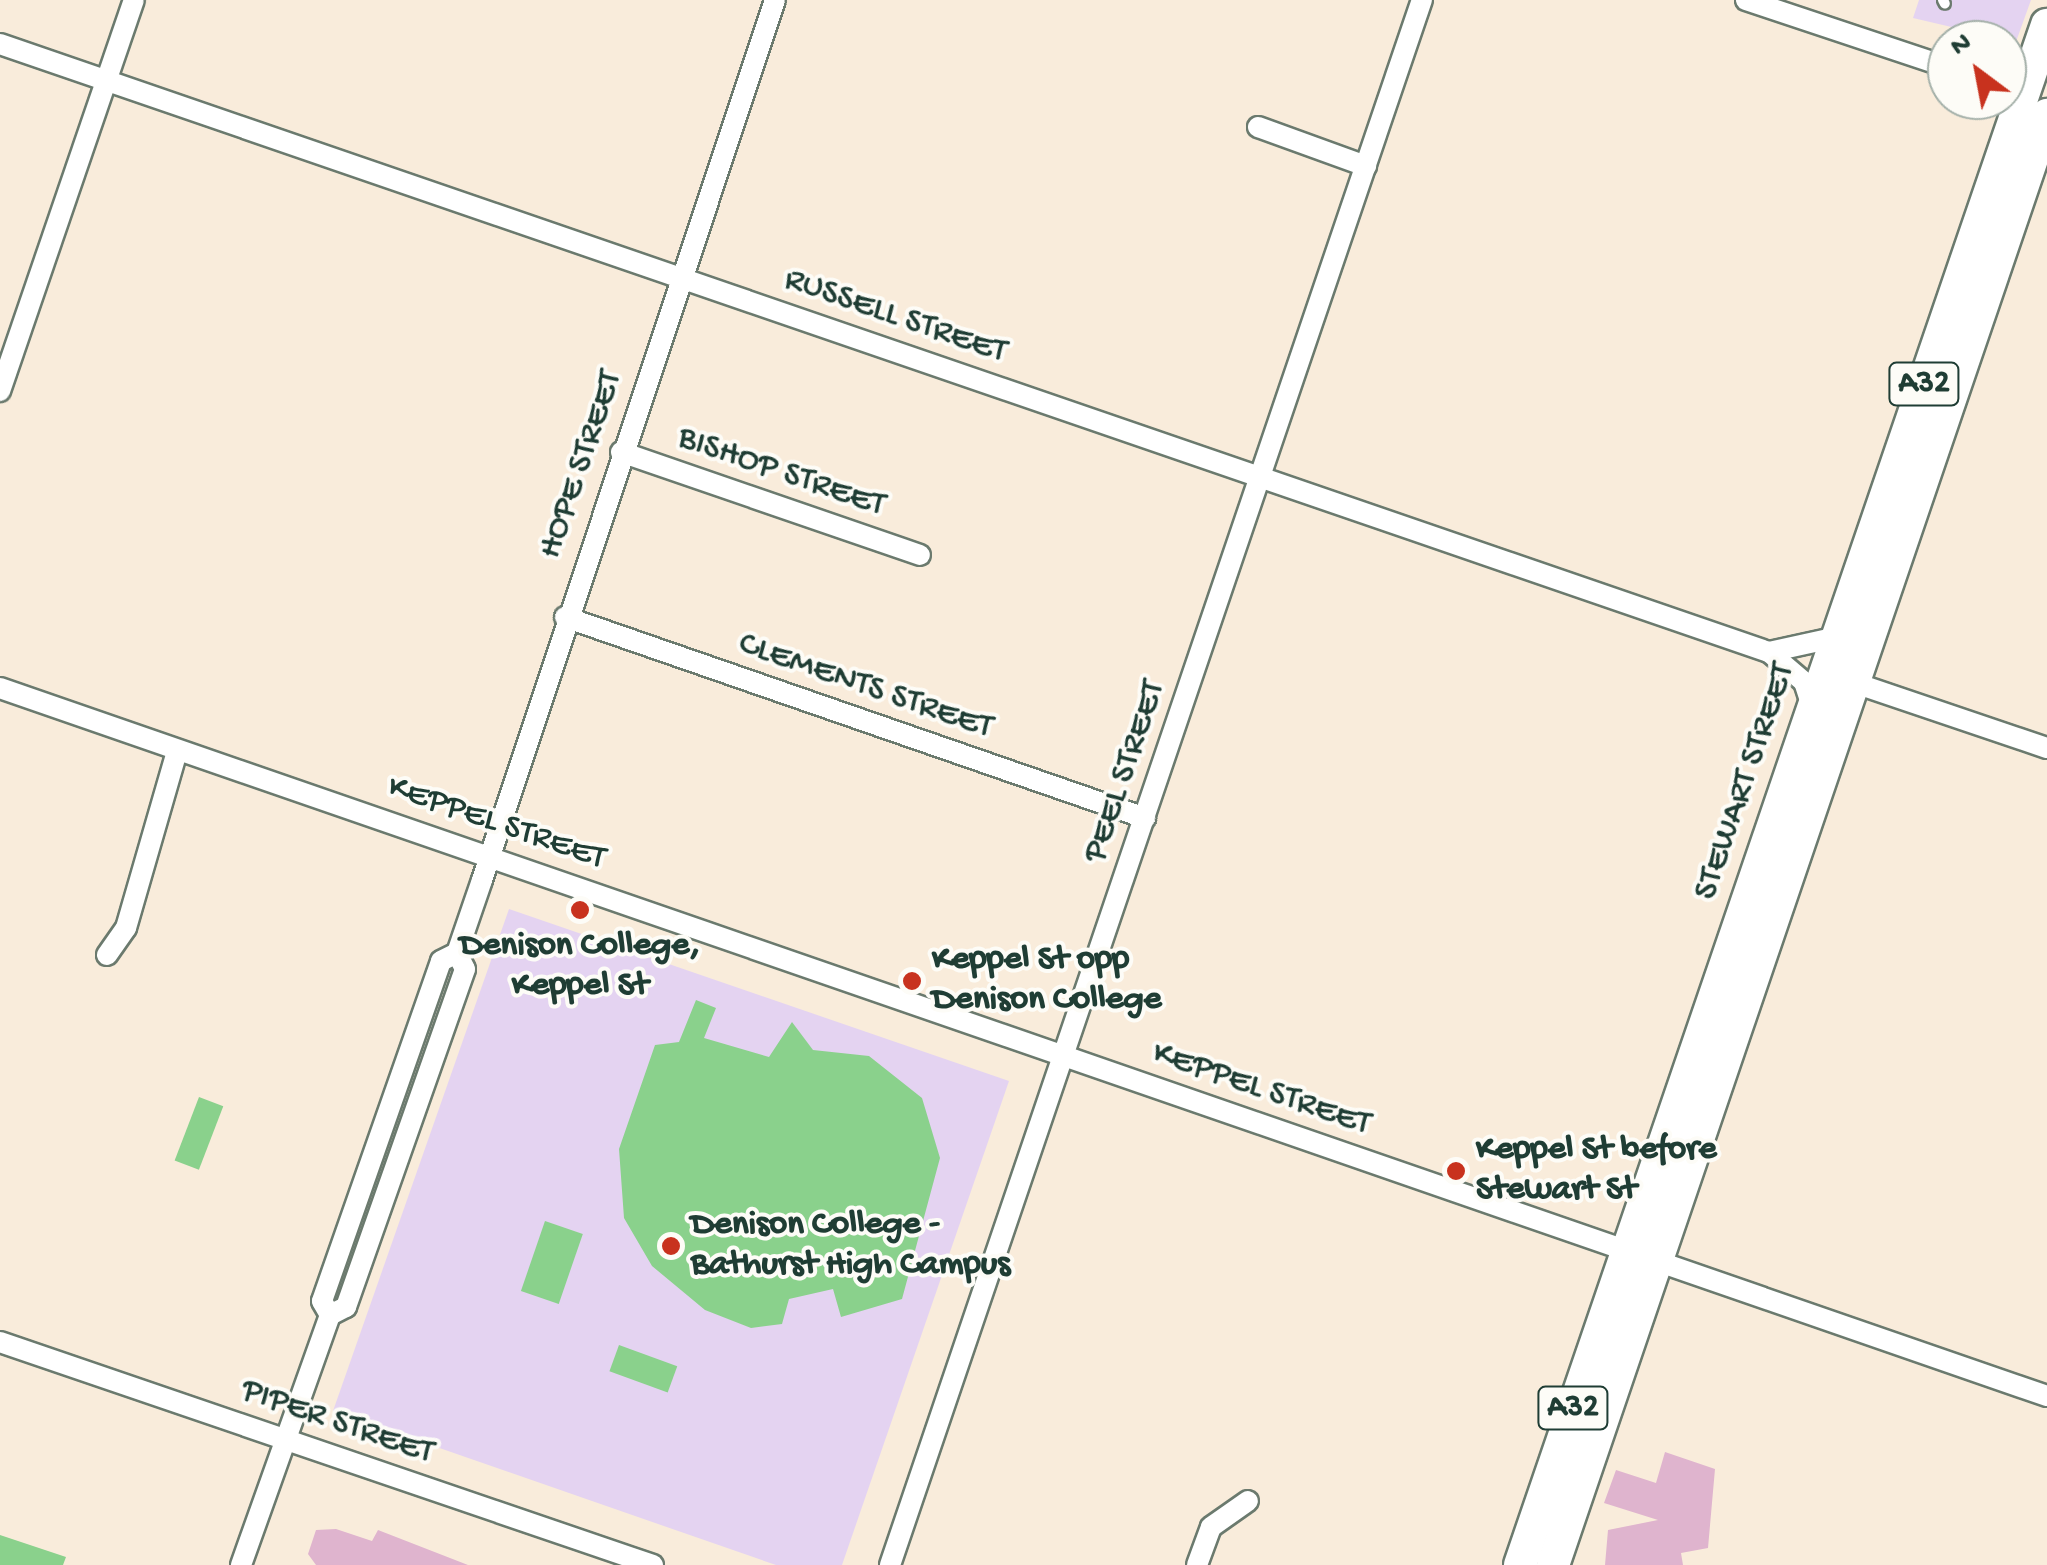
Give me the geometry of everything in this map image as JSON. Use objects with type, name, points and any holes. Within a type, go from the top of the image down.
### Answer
[{"type":"highway","name":"STEWART STREET","points":[[1553,1565],[1641,1256],[1813,710],[2031,99],[2047,25]]},
{"type":"highway","name":"STEWART STREET","points":[[1520,1565],[1860,684],[2041,143],[2031,99]]},
{"type":"street","points":[[0,392],[134,0]]},
{"type":"street","name":"HOPE STREET","points":[[242,1565],[330,1315],[346,1308],[465,968],[457,953],[487,855],[775,0]]},
{"type":"street","name":"PEEL STREET","points":[[890,1565],[1422,0]]},
{"type":"street","points":[[1746,0],[1927,61]]},
{"type":"street","name":"RUSSELL STREET","points":[[0,44],[109,77],[680,278],[1769,652],[1804,682],[1813,710]]},
{"type":"street","points":[[1258,127],[1366,166]]},
{"type":"street","name":"BISHOP STREET","points":[[621,452],[920,555]]},
{"type":"street","name":"CLEMENTS STREET","points":[[564,618],[1145,818]]},
{"type":"street","points":[[1769,652],[1838,637]]},
{"type":"street","points":[[1825,674],[2047,748]]},
{"type":"street","name":"KEPPEL STREET","points":[[0,688],[2047,1396]]},
{"type":"street","points":[[107,955],[126,928],[177,750]]},
{"type":"street","name":"PIPER STREET","points":[[0,1342],[654,1565]]},
{"type":"street","points":[[1197,1565],[1211,1527],[1248,1500]]},
{"type":"shaded area","points":[[1919,0],[2031,0],[2024,20],[1927,21],[1913,18]]},
{"type":"shaded area","name":"Denison College - Bathurst High Campus","points":[[509,909],[1009,1081],[842,1565],[776,1565],[333,1411]]},
{"type":"green space","points":[[696,1000],[716,1008],[704,1038],[769,1057],[792,1022],[813,1050],[869,1056],[922,1098],[940,1158],[902,1299],[841,1317],[833,1289],[789,1299],[782,1324],[751,1328],[705,1310],[652,1266],[624,1218],[619,1149],[655,1045],[679,1042]]},
{"type":"green space","points":[[199,1097],[223,1106],[199,1170],[175,1160]]},
{"type":"green space","points":[[545,1221],[583,1234],[559,1304],[521,1291]]},
{"type":"green space","points":[[619,1345],[677,1366],[668,1393],[609,1371]]},
{"type":"green space","points":[[0,1535],[66,1557],[63,1565],[0,1565]]},
{"type":"building","points":[[1665,1452],[1715,1469],[1708,1548],[1681,1553],[1683,1565],[1605,1565],[1608,1530],[1658,1520],[1604,1503],[1616,1470],[1656,1483]]},
{"type":"building","points":[[336,1529],[372,1541],[378,1530],[468,1565],[316,1565],[308,1554],[316,1530]]},
{"type":"place","name":"Denison College, Keppel St","points":[[580,910]]},
{"type":"place","name":"Keppel St opp Denison College","points":[[912,981]]},
{"type":"place","name":"Keppel St before Stewart St","points":[[1456,1171]]},
{"type":"place","name":"Denison College - Bathurst High Campus","points":[[671,1246]]}]
